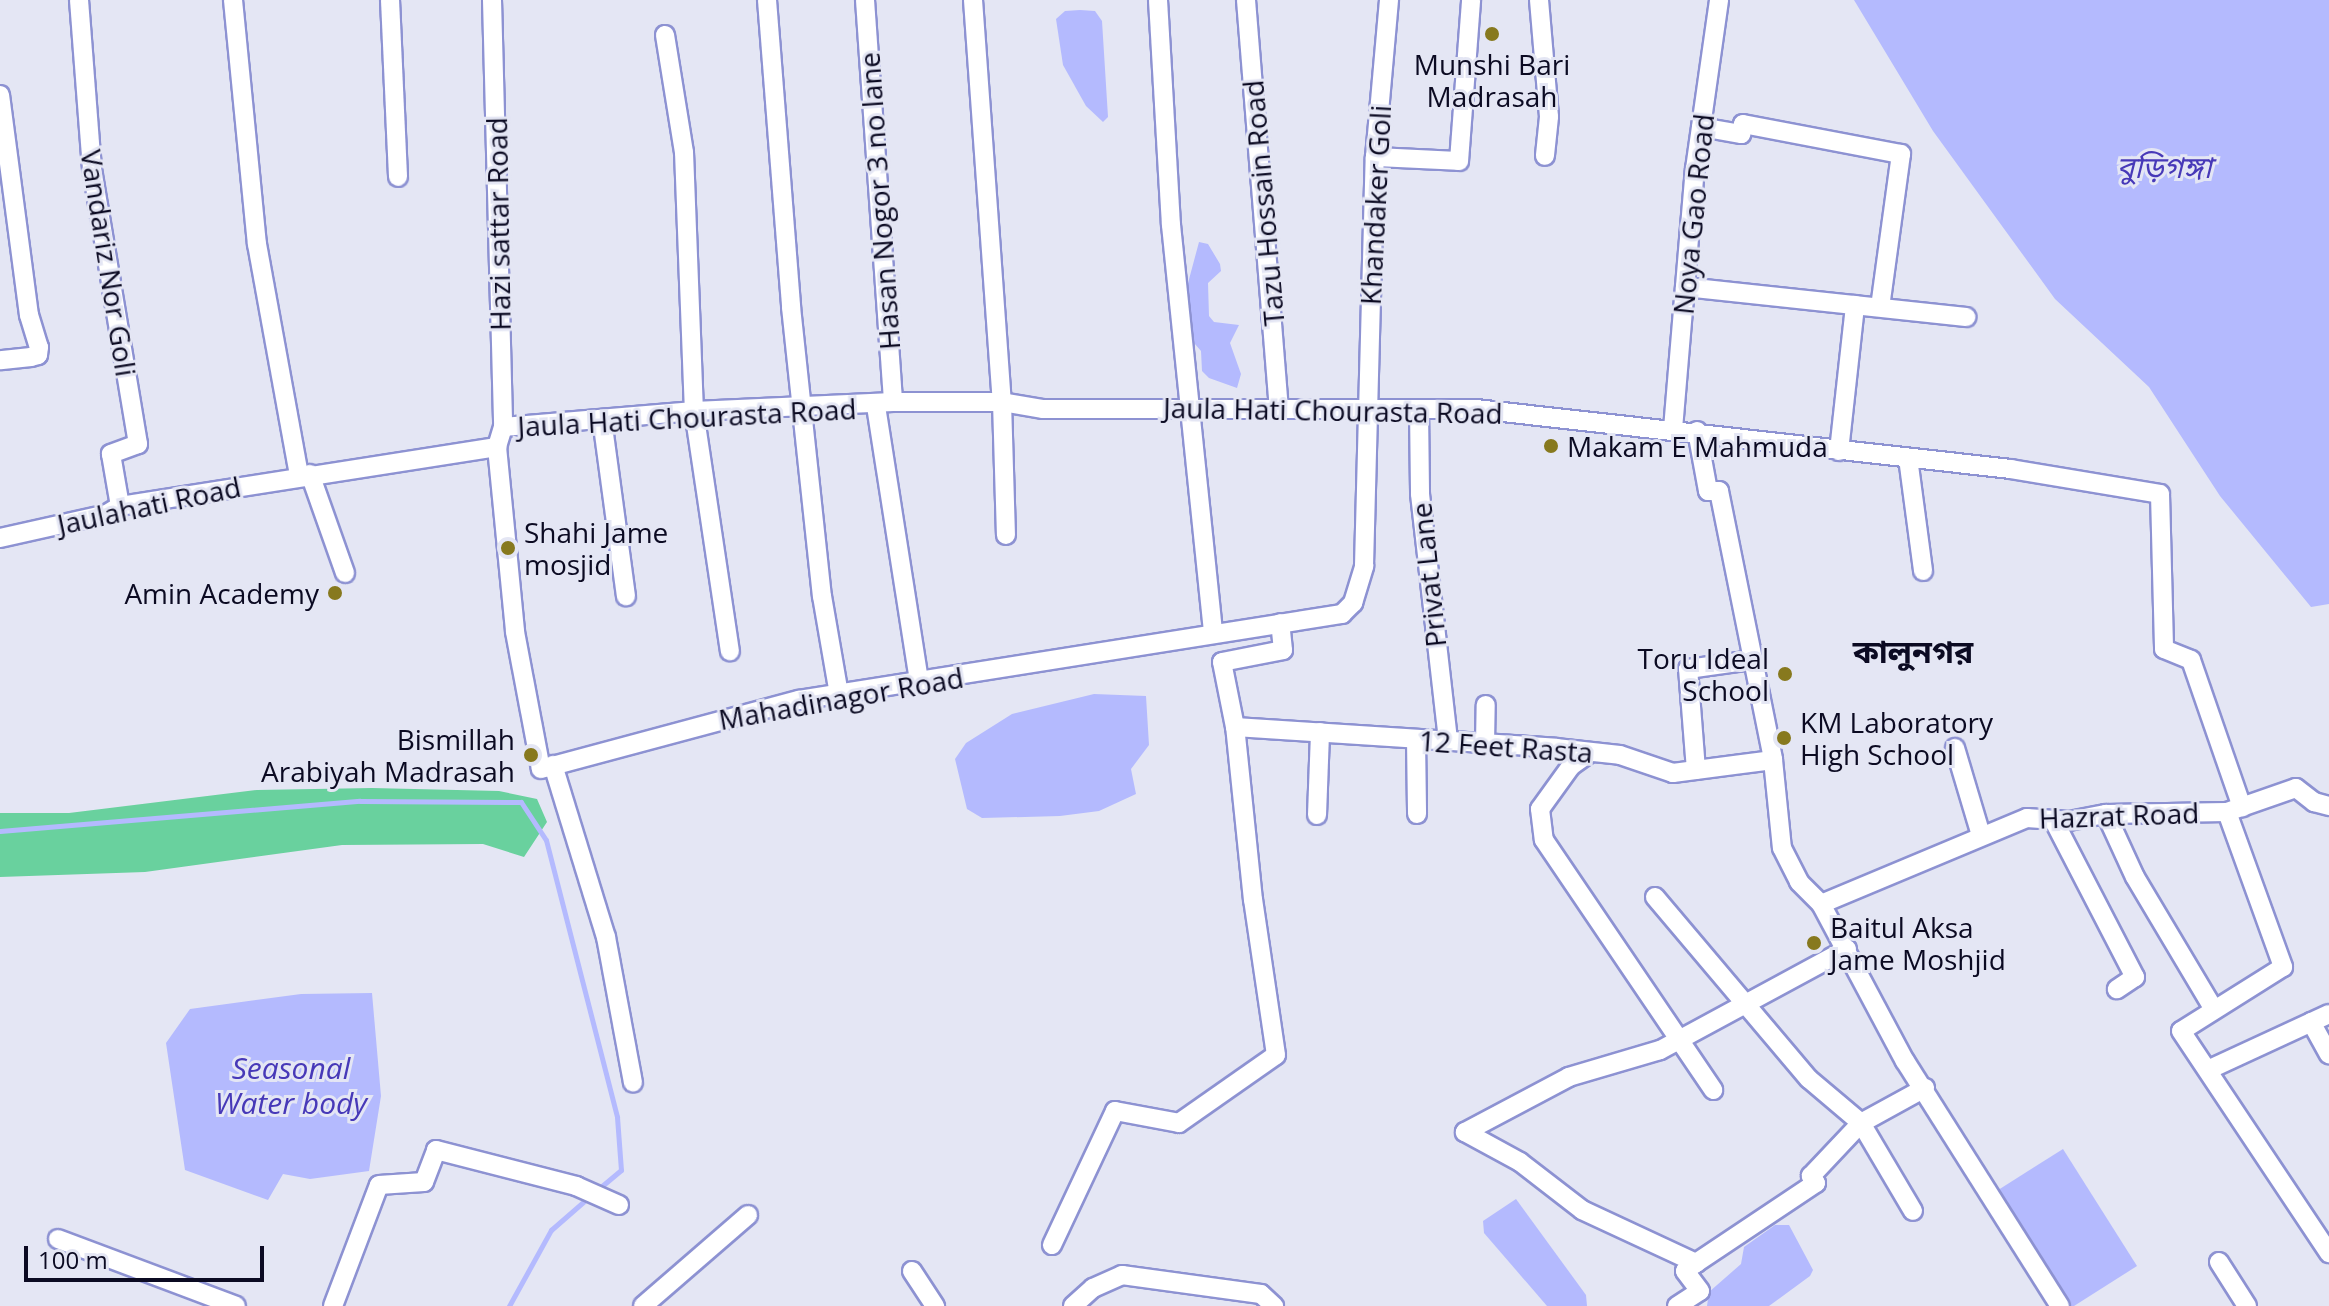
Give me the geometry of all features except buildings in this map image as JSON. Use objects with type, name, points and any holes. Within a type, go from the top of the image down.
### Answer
[{"type":"street","name":"Vandariz Nor Goli","points":[[79,0],[92,169],[138,444],[111,454],[120,506]]},
{"type":"street","points":[[233,0],[257,244],[304,474],[345,573]]},
{"type":"street","points":[[390,0],[398,177]]},
{"type":"street","name":"Hazi sattar Road","points":[[492,0],[503,427],[497,447]]},
{"type":"street","points":[[767,0],[822,596],[839,694]]},
{"type":"street","name":"Hasan Nogor 3 no lane","points":[[865,0],[885,404],[919,681]]},
{"type":"street","points":[[973,0],[1002,402],[1006,535]]},
{"type":"street","points":[[1158,0],[1171,225],[1213,633]]},
{"type":"street","name":"Tazu Hossain Road","points":[[1246,0],[1279,406]]},
{"type":"street","name":"Khandaker Goli","points":[[1325,617],[1342,614],[1353,603],[1364,566],[1365,410],[1375,157],[1389,0]]},
{"type":"street","points":[[1375,157],[1459,161],[1471,0]]},
{"type":"street","points":[[1539,0],[1549,117],[1545,156]]},
{"type":"street","name":"Noya Gao Road","points":[[1673,429],[1701,127],[1719,0]]},
{"type":"street","points":[[665,35],[684,152],[694,411],[730,651]]},
{"type":"street","points":[[0,95],[29,315],[39,347],[38,355],[0,360]]},
{"type":"street","points":[[1701,127],[1741,134],[1743,124],[1901,154],[1880,307]]},
{"type":"street","points":[[1685,287],[1966,317]]},
{"type":"street","points":[[1839,451],[1855,305]]},
{"type":"street","name":"Jaula Hati Chourasta Road","points":[[503,427],[694,411],[1002,402],[1043,409],[1279,406],[1533,413],[1908,458],[2160,494],[2164,649],[2191,660],[2234,809]]},
{"type":"street","name":"Privat Lane","points":[[1419,409],[1420,494],[1448,740]]},
{"type":"street","points":[[602,419],[626,596]]},
{"type":"street","points":[[1697,431],[1708,491],[1719,491],[1773,760],[1782,848],[1799,882],[1821,904],[1847,949],[1905,1061],[1925,1088],[2060,1306]]},
{"type":"street","name":"Jaulahati Road","points":[[0,538],[107,514],[120,506],[304,474],[497,447]]},
{"type":"street","points":[[497,447],[515,632],[547,767],[606,937],[633,1083]]},
{"type":"street","points":[[1908,458],[1923,571]]},
{"type":"street","name":"Mahadinagor Road","points":[[547,767],[733,716],[839,694],[1325,617]]},
{"type":"street","points":[[1052,1245],[1115,1111],[1179,1123],[1276,1055],[1253,900],[1235,727],[1222,662],[1283,650],[1280,623]]},
{"type":"street","points":[[1696,770],[1688,669],[1753,660]]},
{"type":"street","points":[[1485,744],[1486,705]]},
{"type":"street","name":"12 Feet Rasta","points":[[1235,727],[1448,740],[1620,755],[1673,773],[1773,760]]},
{"type":"street","points":[[1317,815],[1320,732]]},
{"type":"street","points":[[1416,739],[1417,814]]},
{"type":"street","points":[[1955,748],[1981,835]]},
{"type":"street","points":[[1588,754],[1550,793],[1539,824],[1544,840],[1584,891],[1678,1041],[1713,1090]]},
{"type":"street","name":"Hazrat Road","points":[[1821,904],[2027,818],[2054,821],[2106,814],[2234,809],[2296,788],[2314,802],[2329,806]]},
{"type":"street","points":[[2234,809],[2283,967],[2213,1008],[2181,1031],[2210,1069],[2328,1248]]},
{"type":"street","points":[[2106,814],[2135,877],[2213,1008]]},
{"type":"street","points":[[2054,821],[2135,977],[2117,989]]},
{"type":"street","points":[[1655,897],[1707,954],[1744,1006],[1809,1079],[1861,1123],[1913,1211]]},
{"type":"street","points":[[1696,1263],[1582,1210],[1527,1166],[1465,1132],[1569,1077],[1678,1041],[1847,949]]},
{"type":"street","points":[[2210,1069],[2329,1014]]},
{"type":"street","points":[[2311,1022],[2329,1054]]},
{"type":"street","points":[[1677,1306],[1700,1291],[1685,1271],[1816,1183],[1811,1176],[1861,1123],[1925,1088]]},
{"type":"street","points":[[333,1306],[379,1185],[424,1182],[436,1150],[576,1186],[612,1201]]},
{"type":"street","points":[[643,1306],[748,1215]]},
{"type":"street","points":[[58,1239],[236,1306]]},
{"type":"street","points":[[2219,1262],[2247,1306]]},
{"type":"street","points":[[912,1271],[935,1306]]},
{"type":"street","points":[[1073,1306],[1093,1288],[1122,1275],[1261,1294],[1274,1306]]},
{"type":"green space","points":[[372,788],[499,791],[537,799],[547,822],[524,857],[483,844],[342,845],[145,872],[0,877],[0,813],[69,813],[257,790]]},
{"type":"water","name":"বুড়িগঙ্গা","points":[[1854,0],[2329,0],[2329,604],[2311,607],[2220,496],[2149,387],[2055,299],[1933,131]]},
{"type":"water","points":[[1065,11],[1095,11],[1102,21],[1108,117],[1103,122],[1086,106],[1063,65],[1056,19]]},
{"type":"water","points":[[1199,242],[1208,244],[1221,271],[1208,283],[1209,316],[1214,322],[1239,325],[1230,343],[1241,374],[1237,388],[1209,378],[1202,371],[1201,351],[1188,336],[1184,298]]},
{"type":"water","points":[[1094,694],[1146,696],[1149,745],[1131,769],[1136,794],[1099,811],[1060,816],[982,818],[967,809],[955,759],[966,743],[1012,714]]},
{"type":"water","name":"Seasonal Water body","points":[[372,993],[381,1096],[369,1171],[310,1179],[283,1174],[268,1200],[185,1170],[166,1043],[190,1009],[301,994]]},
{"type":"water","points":[[2063,1149],[2137,1266],[2074,1306],[2066,1306],[1995,1192]]},
{"type":"water","points":[[1516,1199],[1586,1295],[1587,1306],[1547,1306],[1484,1233],[1483,1221]]},
{"type":"water","points":[[1775,1225],[1789,1225],[1813,1270],[1810,1276],[1769,1306],[1707,1306],[1709,1292],[1741,1264],[1744,1247]]},
{"type":"waterway","points":[[0,831],[360,801],[521,802],[546,840],[617,1117],[621,1170],[598,1189]]},
{"type":"waterway","points":[[509,1306],[551,1230],[590,1196]]},
{"type":"place","name":"Munshi Bari Madrasah","points":[[1492,34]]},
{"type":"place","name":"Makam E Mahmuda","points":[[1551,446]]},
{"type":"place","name":"Shahi Jame mosjid","points":[[508,548]]},
{"type":"place","name":"Amin Academy","points":[[335,593]]},
{"type":"place","name":"Toru Ideal School","points":[[1785,674]]},
{"type":"place","name":"KM Laboratory High School","points":[[1784,738]]},
{"type":"place","name":"Bismillah Arabiyah Madrasah","points":[[531,755]]},
{"type":"place","name":"Baitul Aksa Jame Moshjid","points":[[1814,943]]},
{"type":"district","name":"কালুনগর","points":[[1913,651]]}]
